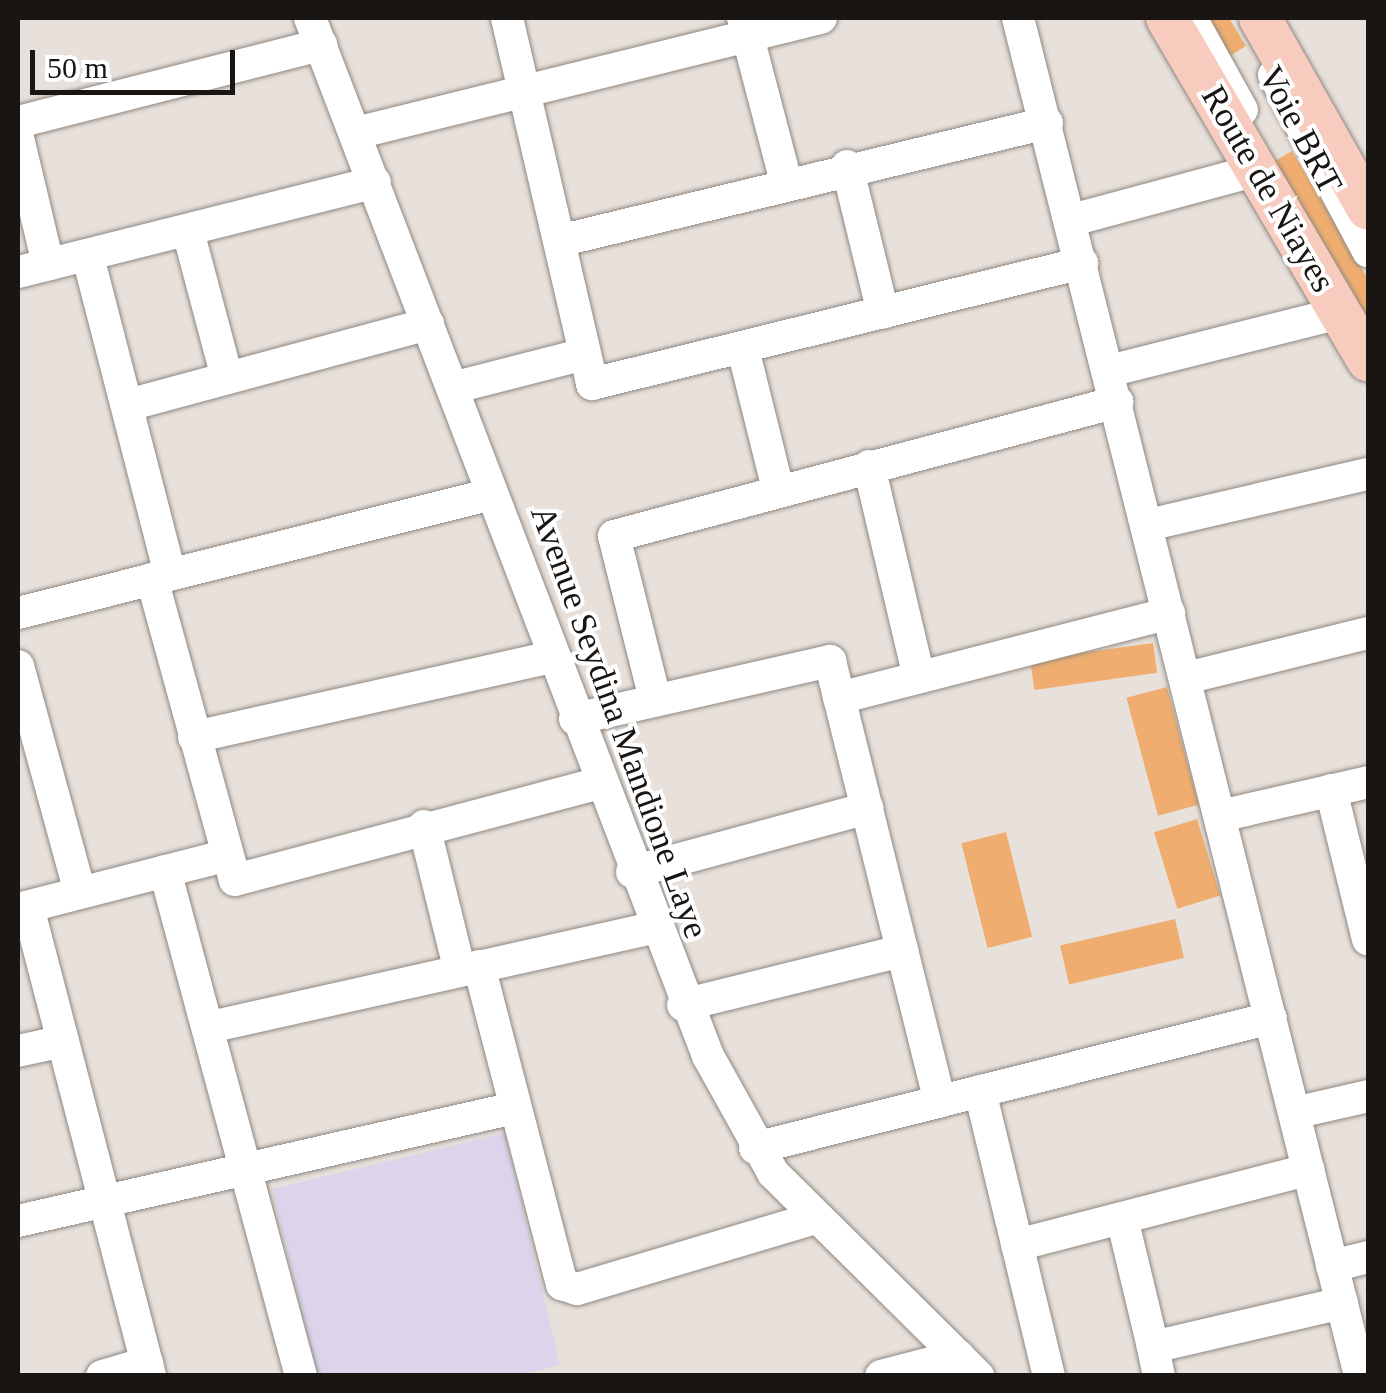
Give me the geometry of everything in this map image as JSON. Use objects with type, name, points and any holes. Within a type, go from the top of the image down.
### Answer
[{"type":"main road","name":"Route de Niayes","points":[[1168,18],[1257,170],[1354,322],[1368,360]]},
{"type":"main road","points":[[1260,18],[1368,209]]},
{"type":"street","points":[[508,18],[562,240],[584,354],[596,386],[1082,263]]},
{"type":"street","points":[[356,132],[745,26],[822,18]]},
{"type":"street","points":[[1018,18],[1072,220],[1360,1376]]},
{"type":"street","name":"Voie BRT","points":[[1192,18],[1354,322]]},
{"type":"street","name":"Voie BRT","points":[[1244,18],[1368,251]]},
{"type":"street","points":[[745,26],[786,182]]},
{"type":"street","points":[[18,122],[316,31]]},
{"type":"street","name":"Avenue Seydina Mandione Laye","points":[[316,31],[683,1005],[756,1148],[815,1218],[971,1370]]},
{"type":"street","points":[[562,240],[847,166],[1047,124]]},
{"type":"street","points":[[18,138],[33,268],[88,258],[375,182]]},
{"type":"street","points":[[847,166],[883,313]]},
{"type":"street","points":[[1072,220],[1257,170]]},
{"type":"street","points":[[188,231],[227,378]]},
{"type":"street","points":[[88,258],[128,405],[194,736],[224,856],[241,880],[424,826],[599,783]]},
{"type":"street","points":[[655,699],[614,536],[869,466],[1113,387],[1354,322]]},
{"type":"street","points":[[128,405],[428,324]]},
{"type":"street","points":[[743,349],[778,490]]},
{"type":"street","points":[[452,388],[584,354]]},
{"type":"street","points":[[869,466],[919,677]]},
{"type":"street","points":[[1148,525],[1368,474]]},
{"type":"street","points":[[18,613],[491,494]]},
{"type":"street","points":[[839,698],[1169,612]]},
{"type":"street","points":[[1186,678],[1368,633]]},
{"type":"street","points":[[194,736],[552,657]]},
{"type":"street","points":[[576,719],[828,660],[940,1102]]},
{"type":"street","points":[[18,666],[80,893]]},
{"type":"street","points":[[1220,816],[1368,782]]},
{"type":"street","points":[[1331,790],[1368,939]]},
{"type":"street","points":[[632,872],[866,808]]},
{"type":"street","points":[[424,826],[569,1288],[815,1218]]},
{"type":"street","points":[[102,1376],[148,1370],[63,1040],[23,908],[224,856]]},
{"type":"street","points":[[166,872],[301,1376]]},
{"type":"street","points":[[210,1027],[652,928]]},
{"type":"street","points":[[683,1005],[902,950]]},
{"type":"street","points":[[756,1148],[1270,1018]]},
{"type":"street","points":[[18,1052],[63,1040]]},
{"type":"street","points":[[980,1092],[1048,1376]]},
{"type":"street","points":[[1294,1113],[1368,1096]]},
{"type":"street","points":[[18,1221],[246,1165],[514,1108]]},
{"type":"street","points":[[1017,1245],[1308,1170]]},
{"type":"street","points":[[1122,1218],[1156,1361],[1342,1304]]},
{"type":"street","points":[[1332,1266],[1368,1257]]},
{"type":"street","points":[[881,1376],[971,1370]]},
{"type":"shaded area","points":[[505,1133],[560,1365],[514,1376],[317,1375],[272,1189]]},
{"type":"building","points":[[1200,18],[1229,18],[1246,46],[1225,59]]},
{"type":"building","points":[[1292,151],[1368,279],[1368,319],[1275,161]]},
{"type":"building","points":[[1153,643],[1157,673],[1034,690],[1030,660]]},
{"type":"building","points":[[1167,687],[1199,805],[1158,816],[1126,698]]},
{"type":"building","points":[[1197,819],[1220,896],[1177,909],[1154,832]]},
{"type":"building","points":[[1006,832],[1032,937],[987,948],[961,843]]},
{"type":"building","points":[[1175,919],[1184,958],[1069,985],[1060,946]]}]
